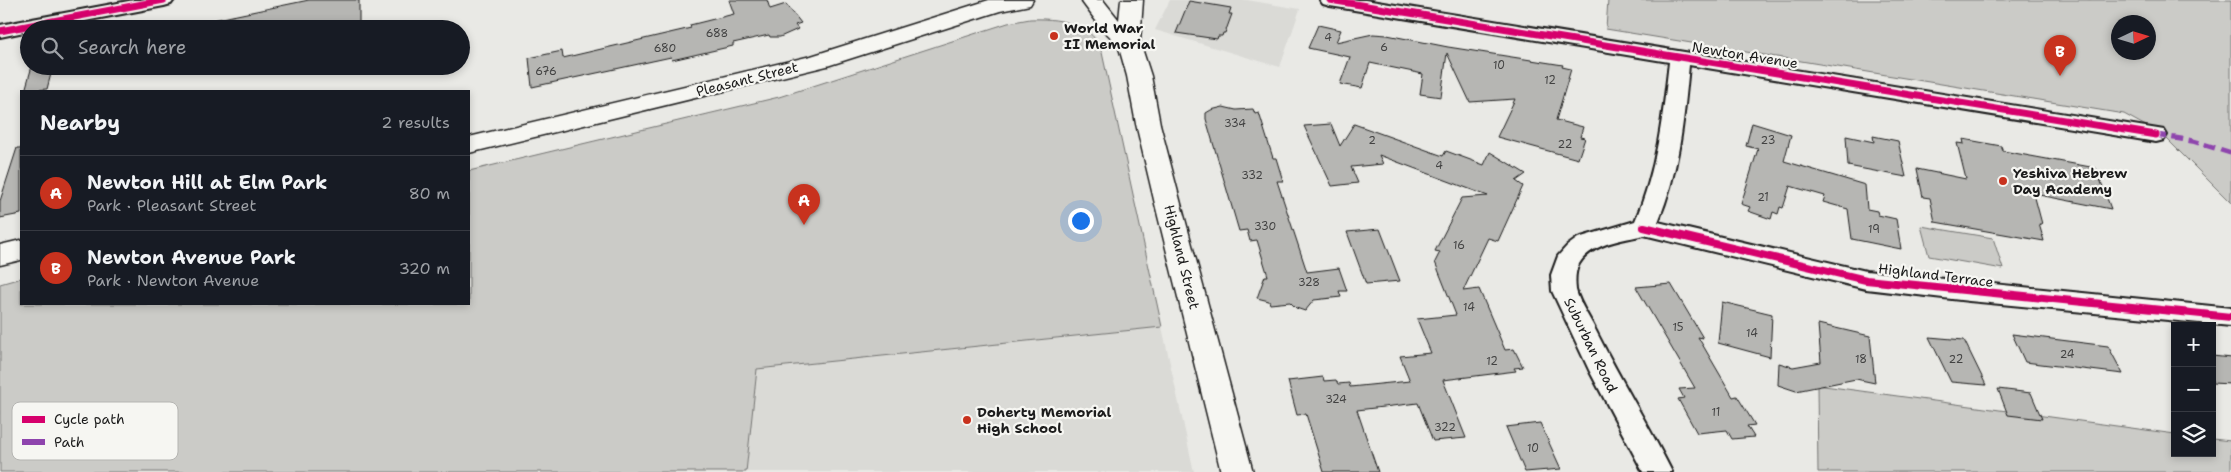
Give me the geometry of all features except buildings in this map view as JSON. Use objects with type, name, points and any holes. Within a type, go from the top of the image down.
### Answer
[{"type":"main road","name":"Pleasant Street","points":[[470,145],[819,61],[986,4],[1022,0]]},
{"type":"main road","points":[[1088,1],[1115,0]]},
{"type":"main road","name":"Highland Street","points":[[1132,0],[1129,42],[1139,76],[1148,124],[1237,472]]},
{"type":"main road","points":[[1088,1],[1129,42]]},
{"type":"main road","points":[[0,255],[20,250]]},
{"type":"street","points":[[58,20],[164,0]]},
{"type":"street","name":"Newton Avenue","points":[[1330,0],[1438,9],[1680,57],[2156,135]]},
{"type":"street","points":[[0,31],[20,27]]},
{"type":"street","points":[[1644,226],[1661,187],[1674,116],[1680,57]]},
{"type":"street","name":"Highland Terrace","points":[[1644,226],[1866,280],[1969,292],[2231,317]]},
{"type":"street","name":"Suburban Road","points":[[1644,226],[1607,237],[1573,252],[1566,259],[1562,279],[1564,291],[1602,370],[1658,472]]},
{"type":"shaded area","points":[[1170,0],[1247,0],[1300,9],[1280,67],[1155,30]]},
{"type":"shaded area","points":[[1608,0],[2231,0],[2231,203],[2164,136],[2124,114],[1606,29]]},
{"type":"shaded area","points":[[1030,19],[1050,19],[1071,23],[1088,32],[1096,39],[1101,48],[1162,327],[757,369],[746,472],[0,472],[0,284],[20,278],[20,305],[470,305],[470,171],[779,97],[1008,23]]},
{"type":"shaded area","points":[[1921,226],[1993,238],[2003,269],[1929,256]]},
{"type":"shaded area","name":"Doherty Memorial High School","points":[[1162,327],[1194,472],[746,472],[757,369]]},
{"type":"shaded area","points":[[1817,385],[2171,433],[2171,457],[2216,457],[2216,439],[2231,441],[2231,472],[1818,472]]},
{"type":"marked path","points":[[2156,135],[2193,141],[2231,153]]},
{"type":"cycle path","points":[[58,20],[164,0]]},
{"type":"cycle path","points":[[1330,0],[2156,135]]},
{"type":"cycle path","points":[[0,31],[20,27]]},
{"type":"cycle path","points":[[1644,227],[1866,280],[1969,292],[2231,317]]},
{"type":"place","name":"World War II Memorial","points":[[1054,36]]},
{"type":"place","name":"Newton Avenue Park","points":[[2060,76]]},
{"type":"place","name":"Yeshiva Hebrew Day Academy","points":[[2003,181]]},
{"type":"place","name":"Newton Hill at Elm Park","points":[[804,225]]},
{"type":"place","name":"Doherty Memorial High School","points":[[967,420]]}]
